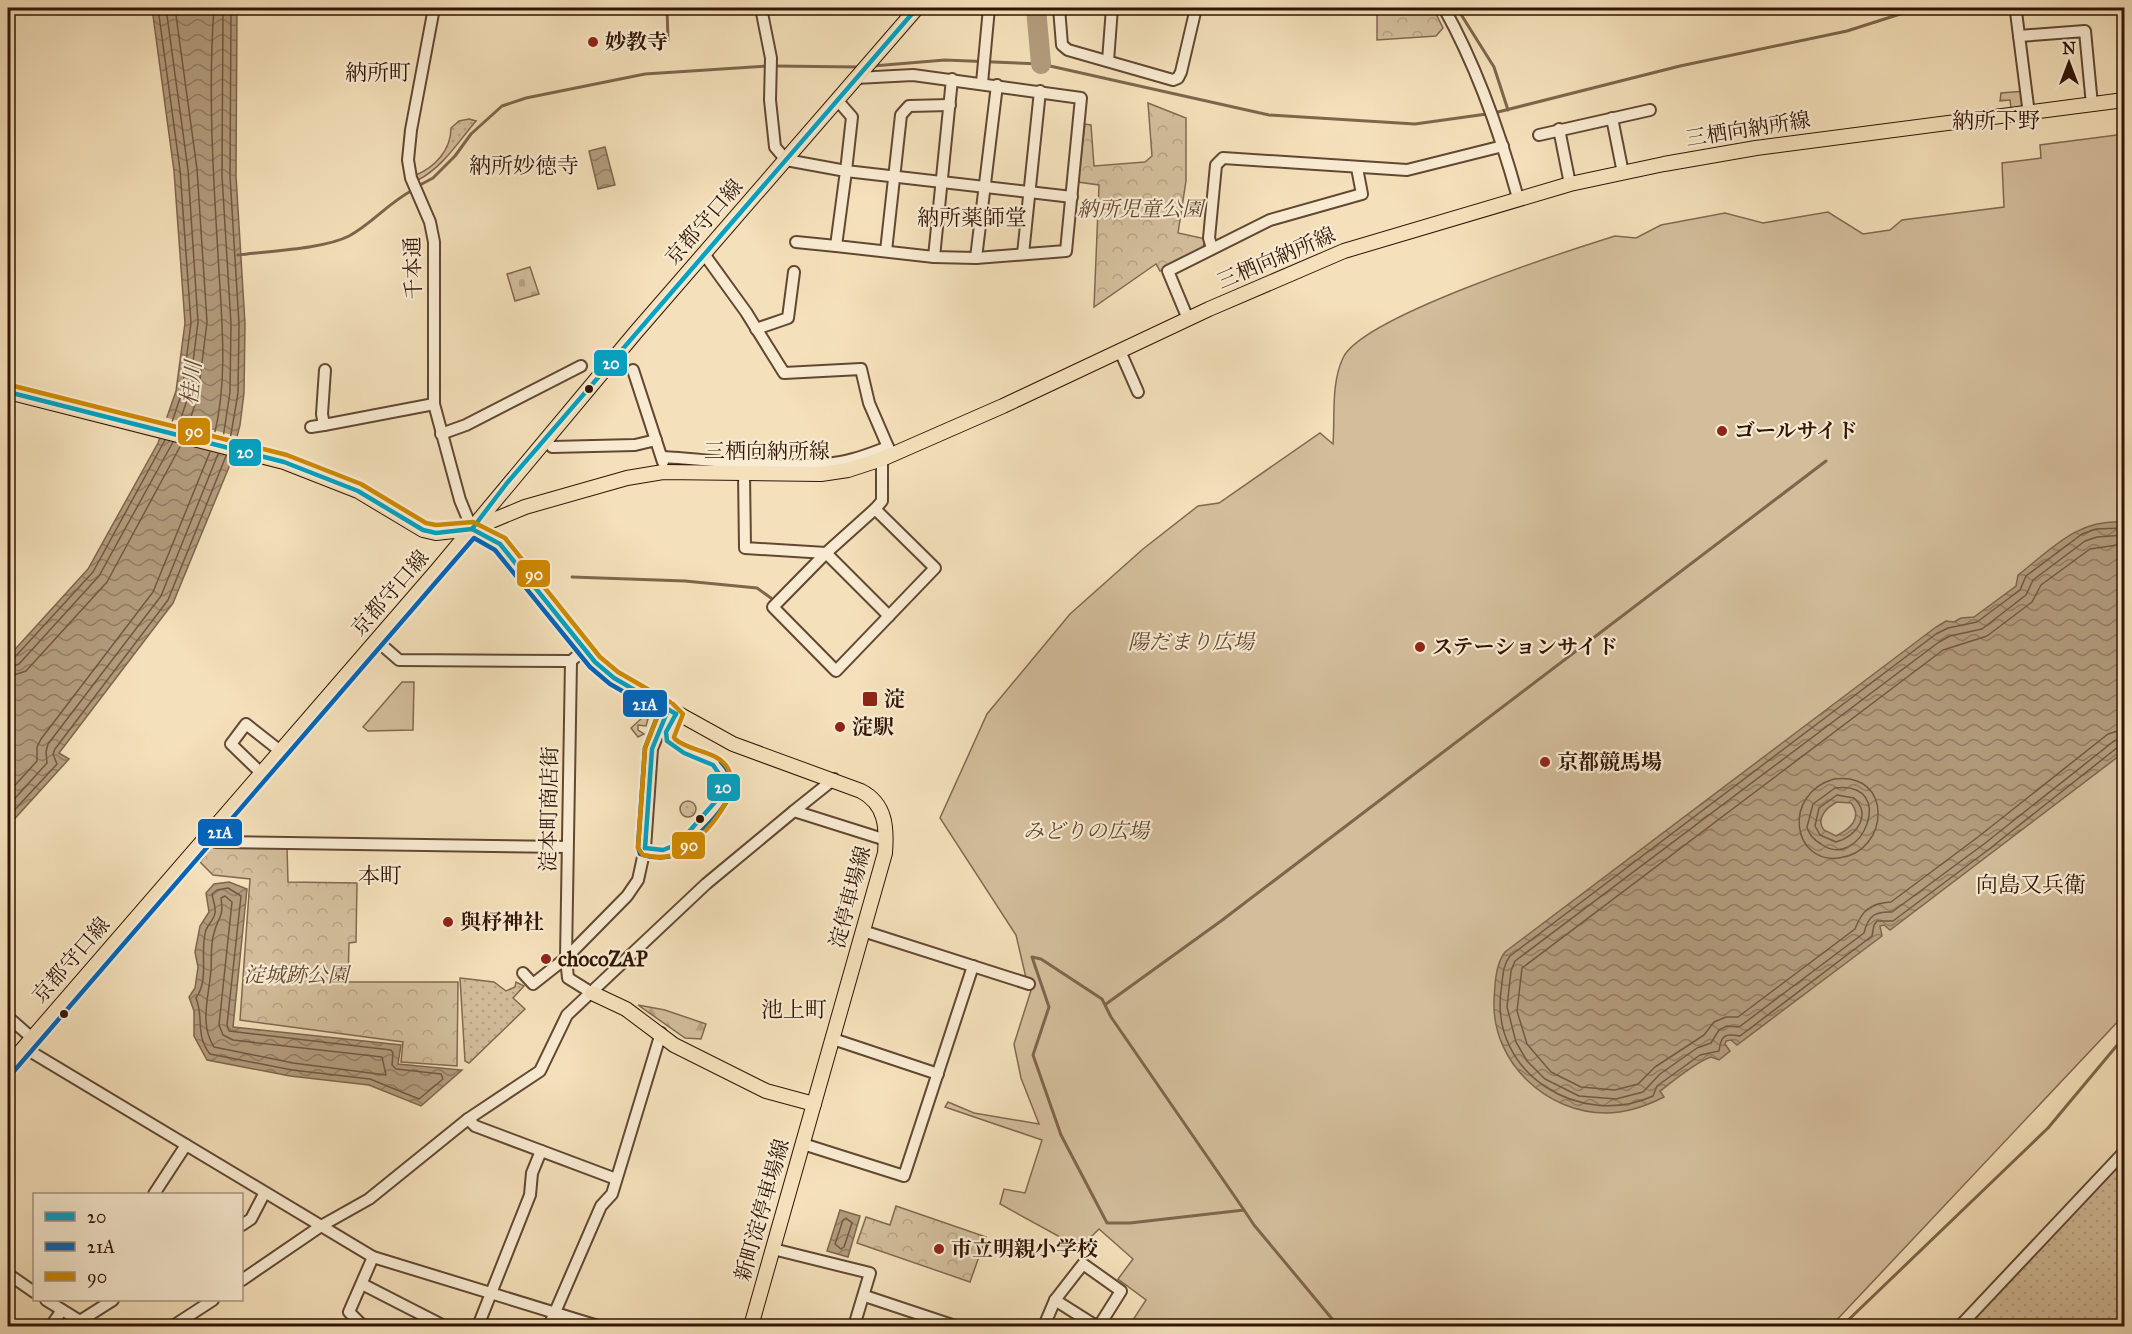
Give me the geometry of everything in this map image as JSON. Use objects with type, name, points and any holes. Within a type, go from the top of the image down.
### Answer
[{"type":"main road","name":"京都守口線","points":[[8,1066],[472,529],[507,483],[917,8]]},
{"type":"main road","name":"三栖向納所線","points":[[472,529],[525,507],[627,478],[663,472],[821,474],[848,470],[1073,375],[1188,319],[1344,251],[1570,184],[1756,148],[2124,100]]},
{"type":"main road","points":[[8,392],[284,462],[364,494],[423,530],[436,532],[472,529]]},
{"type":"main road","name":"淀停車場線","points":[[472,529],[500,544],[584,650],[614,678],[742,748],[834,779],[870,796],[882,810],[886,840],[885,854],[814,1104]]},
{"type":"main road","points":[[592,993],[626,1010],[661,1033],[674,1045],[765,1091],[814,1104]]},
{"type":"main road","name":"新町淀停車場線","points":[[751,1326],[814,1104]]},
{"type":"street","name":"千本通","points":[[434,8],[411,130],[408,160],[411,178],[430,222],[434,242],[434,404],[460,500],[472,529]]},
{"type":"street","points":[[761,8],[771,58],[773,138],[775,147],[786,160],[846,171],[1072,197]]},
{"type":"street","points":[[982,80],[989,8]]},
{"type":"street","points":[[1059,8],[1062,45],[1068,50],[1173,80],[1178,78],[1196,8]]},
{"type":"street","points":[[1108,61],[1112,8]]},
{"type":"street","points":[[1444,8],[1460,36],[1482,91],[1503,146],[1518,198]]},
{"type":"street","points":[[2016,12],[2029,114]]},
{"type":"street","points":[[2019,36],[2085,31],[2092,105]]},
{"type":"street","points":[[796,242],[934,257],[976,258],[1066,251],[1081,98],[997,85],[982,80],[912,75],[858,76]]},
{"type":"street","points":[[934,257],[952,79]]},
{"type":"street","points":[[976,258],[997,85]]},
{"type":"street","points":[[1023,254],[1041,91]]},
{"type":"street","points":[[836,246],[852,117],[838,101]]},
{"type":"street","points":[[886,251],[901,115],[909,106],[950,105]]},
{"type":"street","points":[[1539,135],[1650,110]]},
{"type":"street","points":[[1612,118],[1623,173]]},
{"type":"street","points":[[1559,129],[1570,184]]},
{"type":"street","points":[[1212,248],[1209,238],[1216,165],[1223,158],[1407,170],[1503,146]]},
{"type":"street","points":[[1188,319],[1168,271],[1270,220],[1362,194],[1357,168]]},
{"type":"street","points":[[704,254],[756,328],[783,373],[861,369],[869,403],[887,453],[882,501],[773,607],[836,671],[935,568],[875,509]]},
{"type":"street","points":[[756,328],[789,318],[794,272]]},
{"type":"street","points":[[1120,351],[1138,392]]},
{"type":"street","points":[[441,434],[466,425],[581,366]]},
{"type":"street","points":[[324,425],[322,414],[325,370]]},
{"type":"street","points":[[633,370],[663,457],[663,472]]},
{"type":"street","points":[[311,427],[434,404]]},
{"type":"street","points":[[552,447],[635,445],[656,440]]},
{"type":"street","points":[[663,457],[823,463],[887,453]]},
{"type":"street","points":[[744,473],[745,548],[826,553],[889,616]]},
{"type":"street","points":[[376,640],[399,660],[571,661],[584,650]]},
{"type":"street","name":"淀本町商店街","points":[[566,958],[571,661]]},
{"type":"street","points":[[523,973],[533,984],[566,958],[633,888],[641,870],[645,848],[652,749],[668,709]]},
{"type":"street","points":[[260,772],[231,744],[246,724],[279,750]]},
{"type":"street","points":[[243,1279],[321,1226],[369,1199],[468,1119],[540,1071],[567,1015],[706,884],[834,779]]},
{"type":"street","points":[[794,811],[886,840]]},
{"type":"street","points":[[206,837],[216,842],[567,847]]},
{"type":"street","points":[[863,932],[1029,984]]},
{"type":"street","points":[[566,958],[568,978],[592,993]]},
{"type":"street","points":[[802,1144],[904,1176],[974,966]]},
{"type":"street","points":[[8,1017],[28,1042],[264,1194],[374,1257],[598,1326]]},
{"type":"street","points":[[549,1326],[601,1206],[612,1194],[661,1033]]},
{"type":"street","points":[[832,1039],[938,1074]]},
{"type":"street","points":[[468,1119],[475,1126],[616,1179]]},
{"type":"street","points":[[155,1193],[170,1173],[186,1145]]},
{"type":"street","points":[[478,1326],[530,1195],[532,1173],[541,1151]]},
{"type":"street","points":[[1960,1326],[2124,1152]]},
{"type":"street","points":[[243,1224],[251,1219],[264,1194]]},
{"type":"street","points":[[773,1249],[870,1273],[865,1296],[854,1326]]},
{"type":"street","points":[[363,1326],[349,1312],[374,1257]]},
{"type":"street","points":[[1044,1326],[1055,1300],[1083,1264],[1121,1291],[1098,1326],[1055,1300]]},
{"type":"street","points":[[8,1276],[32,1286]]},
{"type":"street","points":[[362,1284],[444,1326]]},
{"type":"street","points":[[865,1296],[955,1326]]},
{"type":"street","points":[[49,1301],[80,1321],[110,1301]]},
{"type":"street","points":[[173,1326],[210,1301]]},
{"type":"street","points":[[51,1326],[63,1310]]},
{"type":"green space","points":[[1377,8],[1433,8],[1443,28],[1436,36],[1377,40]]},
{"type":"green space","points":[[2026,91],[2027,107],[2011,108],[2010,100],[2000,101],[2001,93]]},
{"type":"green space","name":"納所児童公園","points":[[1148,103],[1186,118],[1186,181],[1178,233],[1206,239],[1202,249],[1160,271],[1156,264],[1094,307],[1099,185],[1078,182],[1085,124],[1091,125],[1094,166],[1145,162],[1152,156]]},
{"type":"green space","points":[[469,119],[476,121],[443,161],[418,180],[416,175],[441,157],[448,144],[451,128],[459,121]]},
{"type":"green space","name":"京都競馬場","points":[[2124,134],[2124,1015],[1831,1326],[1129,1326],[1146,1300],[1118,1279],[1133,1259],[1099,1229],[1080,1248],[1000,1204],[1004,1189],[1025,1193],[1042,1140],[945,1107],[948,1102],[974,1113],[1039,1124],[1021,1078],[1014,1044],[1034,981],[1026,978],[1016,935],[940,818],[987,714],[1070,614],[1143,549],[1198,506],[1219,503],[1320,433],[1333,444],[1335,389],[1343,358],[1358,342],[1386,324],[1424,305],[1513,270],[1615,236],[1636,238],[1661,225],[1725,213],[1763,223],[1828,212],[1863,234],[1890,230],[1902,220],[2004,207],[2002,163],[2041,158],[2040,145]]},
{"type":"green space","points":[[530,267],[539,294],[515,301],[507,274]]},
{"type":"green space","points":[[402,682],[414,682],[413,730],[368,731],[363,727]]},
{"type":"green space","points":[[643,717],[648,719],[646,726],[638,725],[638,730],[644,734],[638,737],[631,728]]},
{"type":"green space","points":[[685,801],[691,801],[696,809],[694,815],[685,817],[680,812],[680,806]]},
{"type":"green space","name":"淀城跡公園","points":[[214,844],[287,847],[288,882],[357,883],[356,942],[349,943],[348,982],[458,982],[457,1066],[401,1062],[403,1042],[240,1020],[250,879],[213,875],[200,862]]},
{"type":"green space","points":[[460,978],[494,982],[506,991],[515,987],[516,982],[524,986],[513,998],[525,1009],[469,1063],[465,1061]]},
{"type":"green space","points":[[638,1005],[665,1010],[706,1024],[701,1039],[685,1038]]},
{"type":"green space","points":[[2124,1152],[2124,1321],[2120,1326],[1960,1326]]},
{"type":"green space","points":[[896,1206],[986,1237],[970,1282],[857,1243],[866,1217],[890,1225]]},
{"type":"water","name":"桂川","points":[[152,8],[237,8],[236,176],[245,324],[244,393],[240,425],[229,467],[173,603],[59,753],[69,759],[8,826],[8,657],[88,569],[158,443],[176,391],[185,323],[174,171]]},
{"type":"water","points":[[605,147],[615,185],[598,189],[589,151]]},
{"type":"water","points":[[2107,522],[2124,522],[2124,749],[2119,756],[1890,930],[1884,925],[1880,926],[1882,936],[1737,1045],[1731,1040],[1726,1041],[1725,1044],[1730,1051],[1719,1060],[1711,1057],[1692,1067],[1660,1091],[1664,1097],[1621,1112],[1584,1111],[1544,1094],[1527,1080],[1513,1064],[1502,1045],[1496,1024],[1495,982],[1499,963],[1505,952],[1936,627],[1946,621],[1954,622],[1961,618],[1974,617],[2016,586],[2018,575],[2066,537],[2079,530]],"holes":[[[1837,802],[1851,803],[1856,814],[1850,826],[1836,836],[1824,830],[1821,822],[1826,810]]]},
{"type":"water","points":[[229,882],[247,889],[233,1027],[401,1045],[398,1064],[462,1070],[421,1106],[369,1085],[290,1076],[207,1060],[194,1036],[194,1011],[189,997],[195,988],[198,967],[195,952],[200,926],[209,912],[206,893],[214,884]]},
{"type":"water","points":[[840,1210],[860,1216],[848,1257],[827,1251]]},
{"type":"pier","points":[[164,417],[240,437],[234,458],[157,438]]},
{"type":"waterway","points":[[667,8],[668,40]]},
{"type":"waterway","points":[[1036,8],[1041,64]]},
{"type":"waterway","points":[[1457,8],[1494,67],[1508,110]]},
{"type":"waterway","points":[[873,66],[945,60],[1041,64],[1269,115],[1415,124],[1494,113],[1680,66],[1847,31],[1919,8]]},
{"type":"waterway","points":[[418,186],[433,178],[455,156],[471,134],[502,106],[526,98],[645,74],[767,66]]},
{"type":"waterway","points":[[774,66],[860,67]]},
{"type":"waterway","points":[[238,255],[311,247],[349,236],[413,190]]},
{"type":"waterway","points":[[1106,1004],[1221,921],[1826,461]]},
{"type":"waterway","points":[[572,577],[685,581],[757,588],[771,598]]},
{"type":"waterway","points":[[1244,1210],[1130,1223],[1107,1223],[1061,1135],[1033,1055],[1049,1007],[1032,957],[1041,959],[1102,999],[1111,1017],[1244,1210],[1254,1225],[1338,1326]]},
{"type":"waterway","points":[[1842,1326],[2048,1128],[2124,1037]]},
{"type":"transit line","name":"20","points":[[472,529],[507,483],[917,8]]},
{"type":"transit line","name":"90","points":[[10,385],[287,455],[361,484],[426,523],[436,525],[473,522],[505,538],[600,657],[618,672],[670,702]]},
{"type":"transit line","name":"20","points":[[8,392],[284,462],[358,491],[423,530],[436,533],[472,529]]},
{"type":"transit line","name":"20","points":[[472,529],[500,544],[595,662],[614,678],[676,714]]},
{"type":"transit line","name":"21A","points":[[14,1071],[474,538],[495,550],[590,667],[610,684],[659,712],[645,748],[638,847],[640,854],[659,857],[677,854],[684,850],[716,817],[731,791],[728,772],[721,762]]},
{"type":"transit line","name":"90","points":[[659,713],[645,748],[638,848],[643,855],[667,857],[685,849],[717,817],[730,791],[731,778],[722,761],[675,739],[683,714],[673,704]]},
{"type":"transit line","name":"20","points":[[645,848],[652,749],[668,710]]},
{"type":"transit line","name":"20","points":[[645,848],[663,850],[678,844],[723,793],[724,781],[713,765],[684,753],[667,741],[666,732],[676,714]]},
{"type":"place","name":"妙教寺","points":[[593,42]]},
{"type":"place","name":"ゴールサイド","points":[[1722,431]]},
{"type":"place","name":"ステーションサイド","points":[[1420,647]]},
{"type":"place","name":"淀","points":[[870,699]]},
{"type":"place","name":"淀駅","points":[[840,727]]},
{"type":"place","name":"京都競馬場","points":[[1545,762]]},
{"type":"place","name":"與杼神社","points":[[448,922]]},
{"type":"place","name":"chocoZAP","points":[[546,959]]},
{"type":"place","name":"市立明親小学校","points":[[939,1249]]},
{"type":"district","name":"納所町","points":[[378,72]]},
{"type":"district","name":"納所下野","points":[[1996,120]]},
{"type":"district","name":"納所妙徳寺","points":[[524,165]]},
{"type":"district","name":"納所薬師堂","points":[[972,217]]},
{"type":"district","name":"本町","points":[[380,875]]},
{"type":"district","name":"向島又兵衛","points":[[2031,884]]},
{"type":"district","name":"池上町","points":[[794,1009]]},
{"type":"park label","name":"陽だまり広場","points":[[1191,642]]},
{"type":"park label","name":"みどりの広場","points":[[1086,831]]}]
